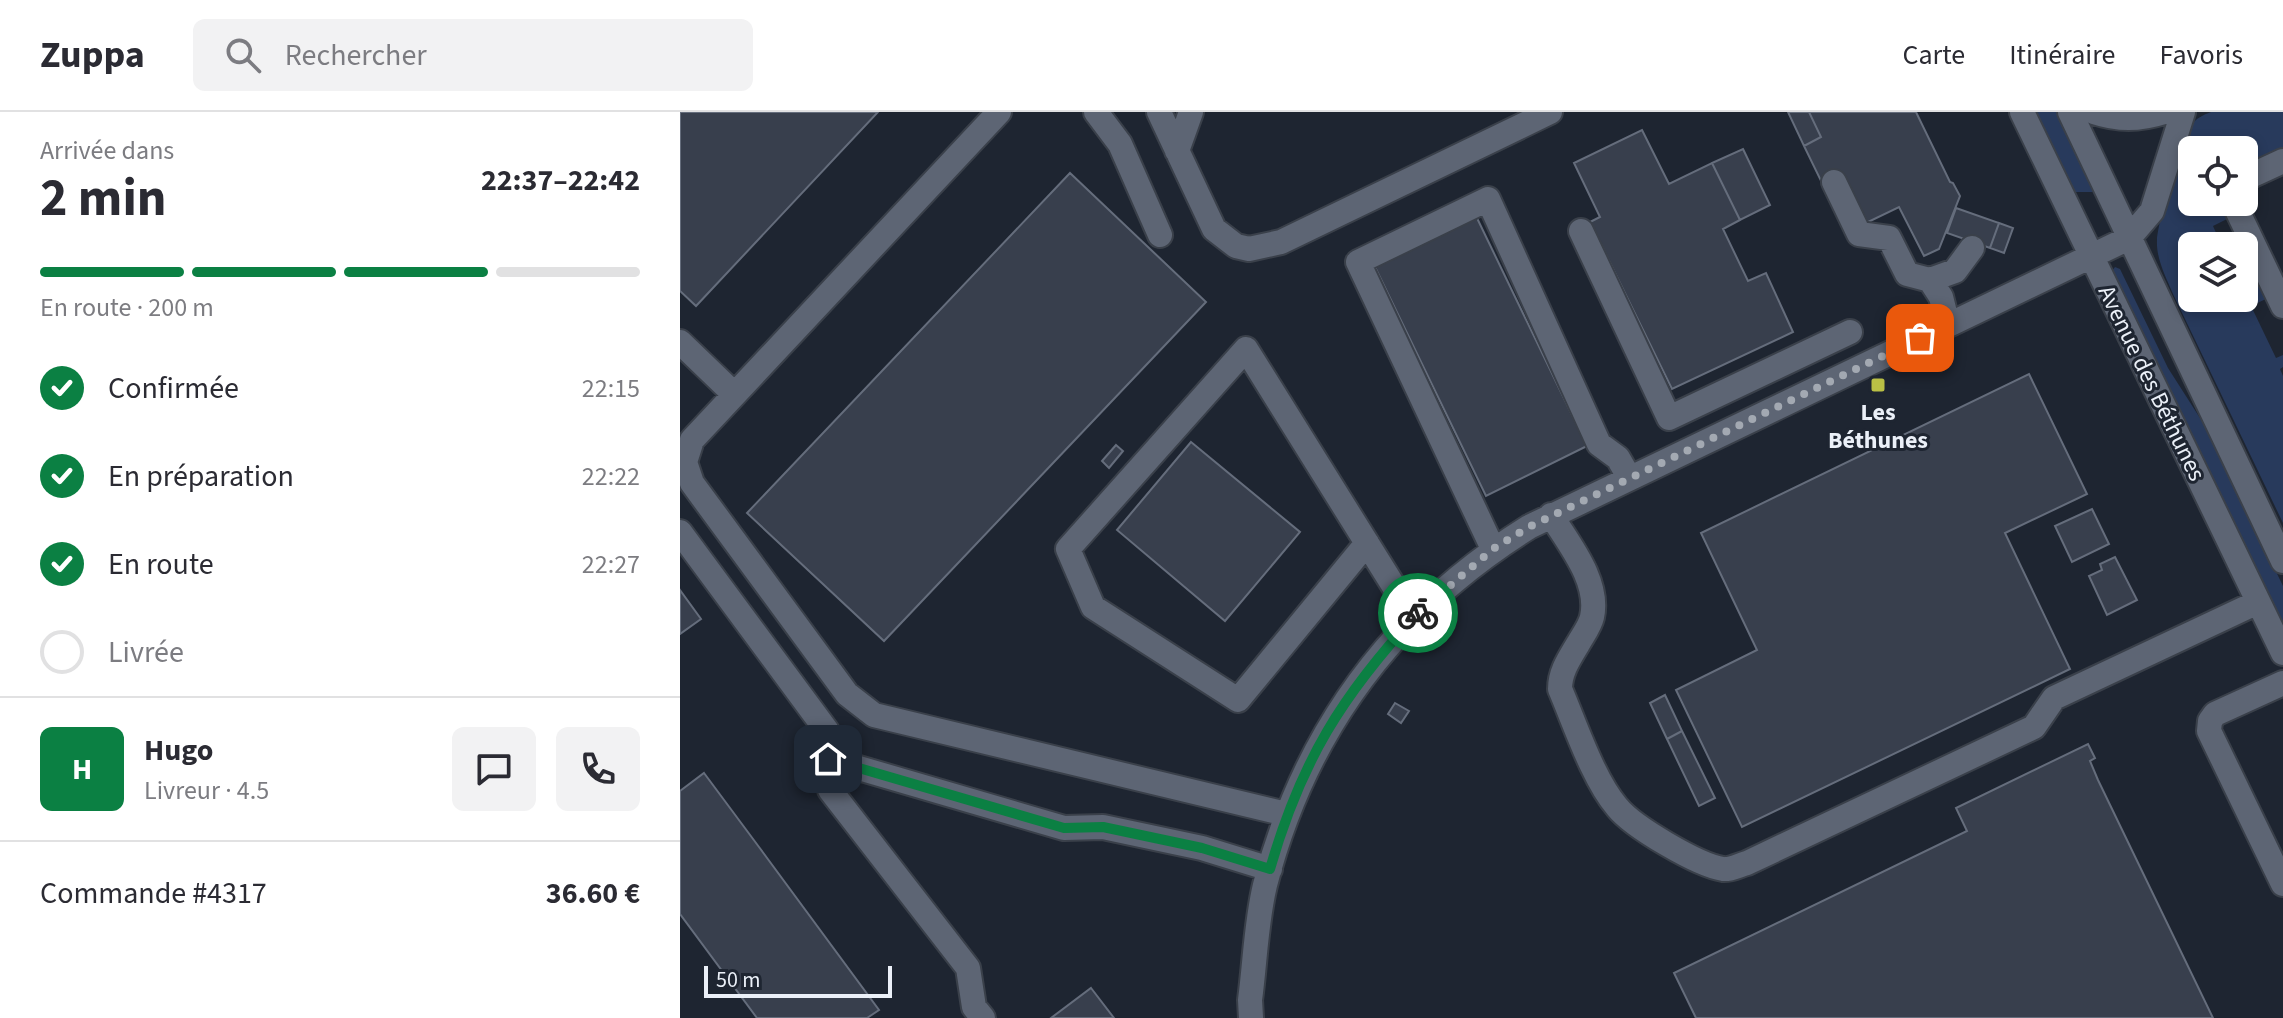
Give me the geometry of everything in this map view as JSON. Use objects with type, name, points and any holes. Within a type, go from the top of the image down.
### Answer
[{"type":"street","points":[[999,112],[734,394],[686,432],[685,462],[692,483],[847,694],[874,715],[1286,814]]},
{"type":"street","points":[[1096,112],[1120,144],[1160,235]]},
{"type":"street","points":[[1159,112],[1214,229],[1236,246],[1249,249],[1281,242],[1550,112]]},
{"type":"street","points":[[1177,151],[1191,112]]},
{"type":"street","name":"Avenue des Béthunes","points":[[2022,112],[2283,653]]},
{"type":"street","points":[[2077,113],[2144,118],[2164,112]]},
{"type":"street","points":[[1251,1018],[1250,1000],[1264,889],[1286,814],[1315,749],[1349,694],[1418,613],[1493,549],[1551,515],[2129,238],[2152,211],[2183,112]]},
{"type":"street","name":"Avenue des Béthunes","points":[[2077,113],[2129,238],[2283,561]]},
{"type":"street","points":[[2258,173],[2283,161]]},
{"type":"street","points":[[1834,182],[1859,234],[1889,238],[1907,274],[1930,280],[1955,271],[1972,248]]},
{"type":"street","points":[[1493,549],[1358,262],[1488,199],[1599,444],[1618,458],[1629,477]]},
{"type":"street","points":[[2241,216],[2283,306]]},
{"type":"street","points":[[1581,231],[1669,418],[1850,332]]},
{"type":"street","points":[[1930,280],[1941,297],[1948,325]]},
{"type":"street","points":[[680,342],[734,394]]},
{"type":"street","points":[[1367,543],[1238,700],[1093,607],[1068,549],[1246,349],[1367,543],[1398,593],[1418,613]]},
{"type":"street","points":[[1551,515],[1580,563],[1592,590],[1592,621],[1560,676],[1560,689],[1600,778],[1617,808],[1636,823],[1694,860],[1727,869],[1747,863],[2034,727],[2054,698],[2258,602]]},
{"type":"street","points":[[680,532],[827,731],[830,790],[968,968],[974,1007],[983,1018]]},
{"type":"street","points":[[2283,683],[2215,714],[2209,731],[2283,884]]},
{"type":"street","points":[[828,759],[1064,828],[1103,827],[1202,848],[1270,869]]},
{"type":"shaded area","points":[[2035,112],[2056,112],[2093,192],[2073,192]]},
{"type":"shaded area","points":[[2211,112],[2283,112],[2283,148],[2258,160],[2258,136],[2187,136],[2200,117]]},
{"type":"shaded area","points":[[2178,160],[2178,216],[2231,217],[2213,226],[2216,232],[2178,232],[2178,304],[2162,268],[2157,240]]},
{"type":"shaded area","points":[[2115,267],[2120,269],[2168,368],[2207,429],[2283,586],[2283,626],[2114,276],[2112,271]]},
{"type":"shaded area","points":[[2263,283],[2270,297],[2258,303],[2258,285]]},
{"type":"shaded area","points":[[2182,312],[2254,312],[2276,358],[2283,355],[2283,367],[2280,369],[2283,376],[2283,523]]},
{"type":"building","points":[[680,112],[878,112],[696,306],[680,291]]},
{"type":"building","points":[[1788,112],[1809,112],[1821,137],[1804,146]]},
{"type":"building","points":[[1809,112],[1916,112],[1960,196],[1939,249],[1924,256],[1899,207],[1866,223],[1823,185],[1804,146],[1821,137]]},
{"type":"building","points":[[1642,130],[1669,184],[1712,163],[1740,220],[1723,229],[1748,281],[1766,273],[1793,332],[1672,389],[1590,222],[1600,217],[1574,163]]},
{"type":"building","points":[[1743,149],[1770,205],[1740,220],[1712,163]]},
{"type":"building","points":[[1070,173],[1206,302],[884,641],[747,513]]},
{"type":"building","points":[[1956,208],[1999,223],[1990,248],[1947,233]]},
{"type":"building","points":[[1476,216],[1587,446],[1486,496],[1374,265]]},
{"type":"building","points":[[1999,223],[2013,228],[2004,253],[1990,248]]},
{"type":"building","points":[[2029,374],[2087,494],[2005,533],[2070,669],[1742,827],[1676,690],[1757,650],[1701,533]]},
{"type":"building","points":[[1191,442],[1300,532],[1225,621],[1117,530]]},
{"type":"building","points":[[1116,445],[1123,451],[1109,468],[1102,461]]},
{"type":"building","points":[[2092,509],[2109,544],[2072,562],[2055,526]]},
{"type":"building","points":[[2115,557],[2137,600],[2107,615],[2089,576],[2102,570],[2100,564]]},
{"type":"building","points":[[680,590],[701,619],[680,634]]},
{"type":"building","points":[[1665,695],[1682,731],[1667,739],[1650,703]]},
{"type":"building","points":[[1395,703],[1409,711],[1401,723],[1388,714]]},
{"type":"building","points":[[1682,731],[1715,798],[1699,806],[1667,739]]},
{"type":"building","points":[[2088,744],[2095,758],[2090,761],[2098,780],[2213,1018],[1696,1018],[1674,973],[1967,831],[1956,808]]},
{"type":"building","points":[[704,773],[879,1010],[867,1018],[757,1018],[680,914],[680,791]]},
{"type":"building","points":[[1091,988],[1114,1018],[1051,1018]]},
{"type":"way so far","points":[[1418,613],[1493,549],[1529,527],[1920,338]]},
{"type":"place","name":"Les Béthunes","points":[[1878,385]]},
{"type":"route","points":[[828,759],[1064,828],[1103,827],[1202,848],[1270,869],[1286,814],[1315,749],[1349,694],[1418,613]]}]
